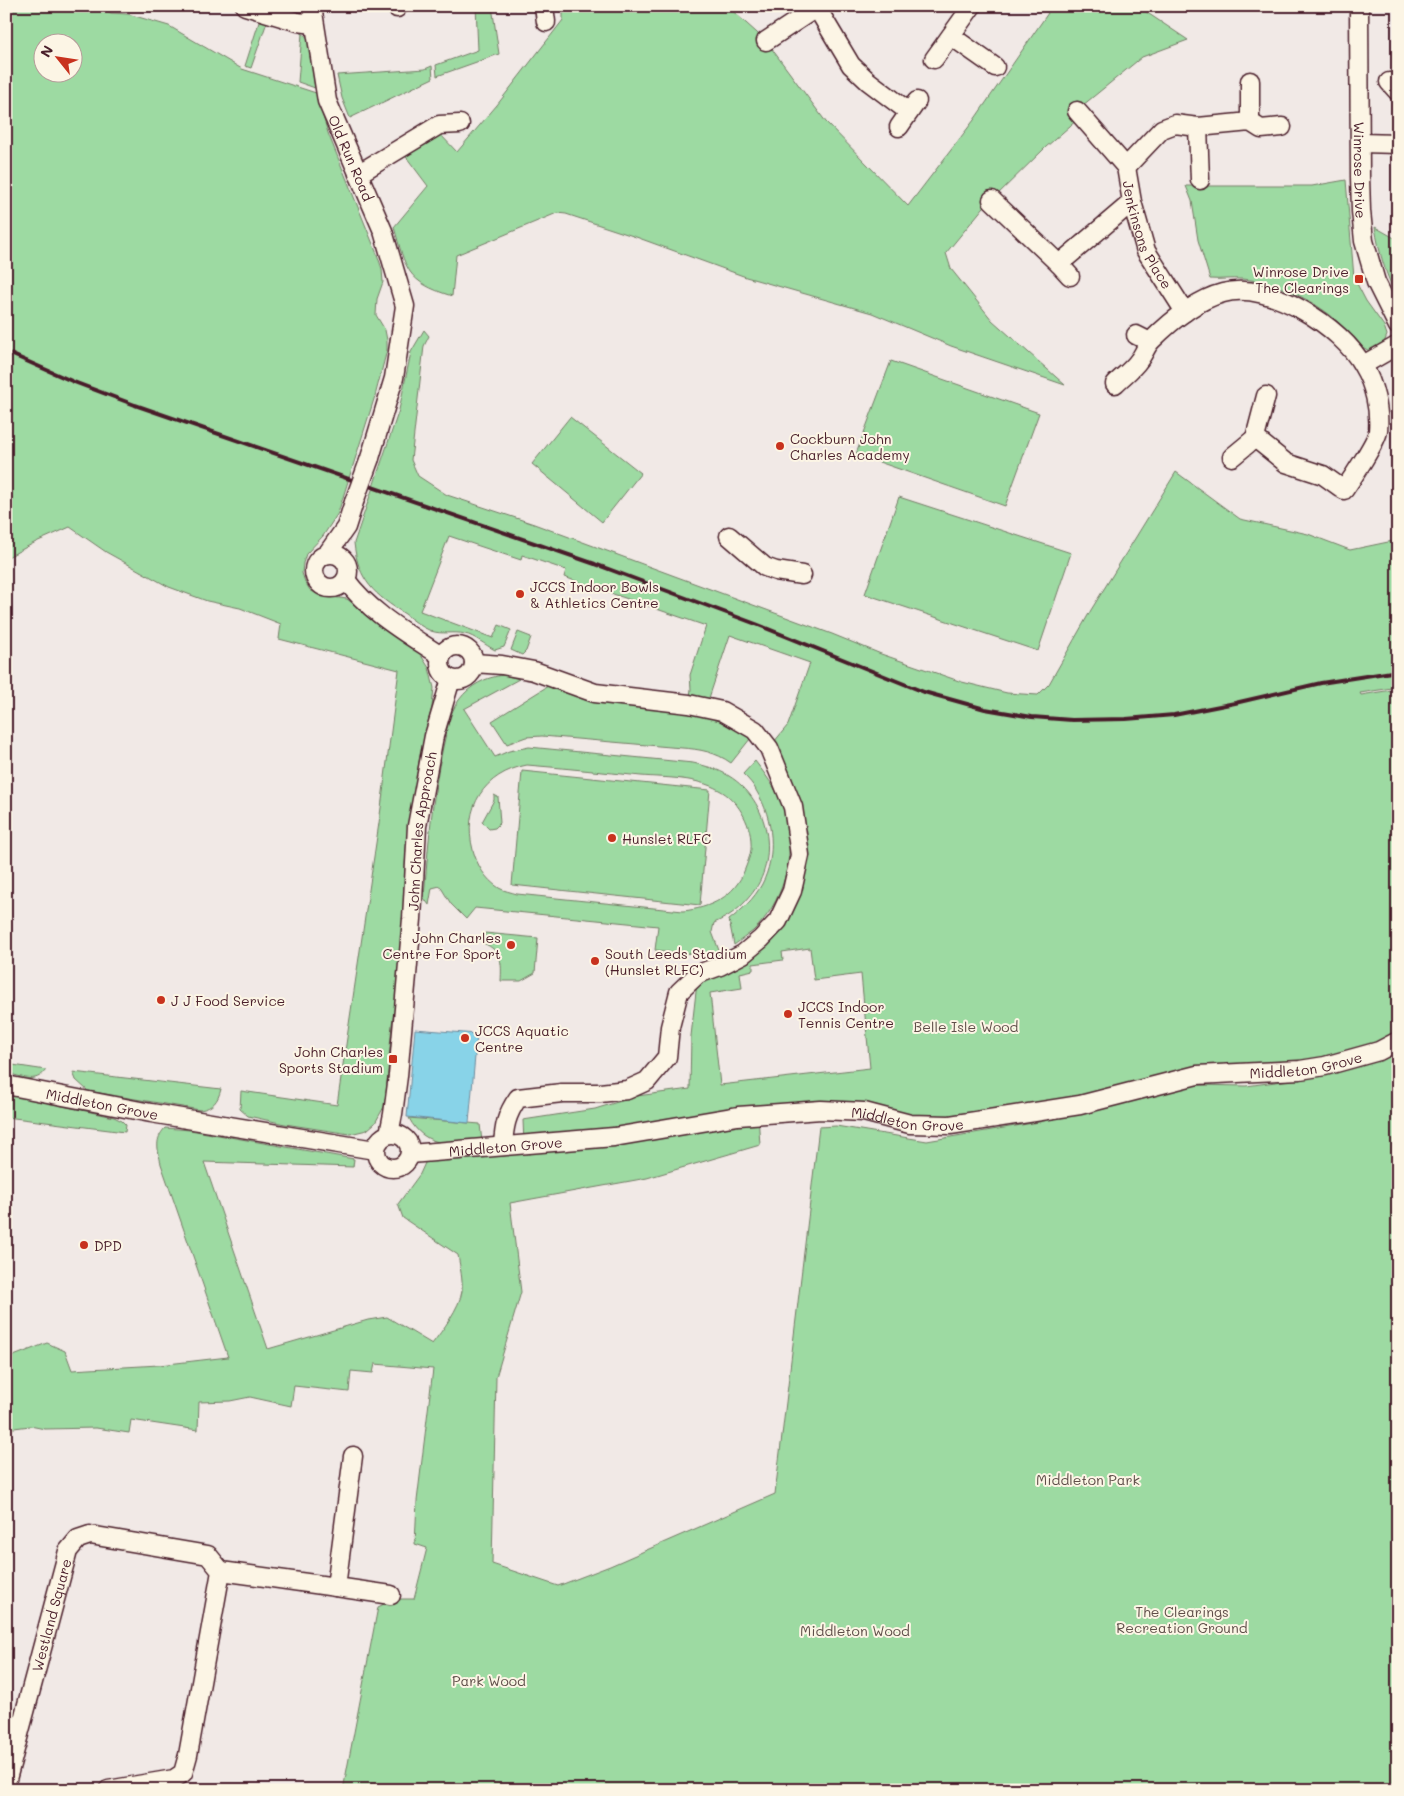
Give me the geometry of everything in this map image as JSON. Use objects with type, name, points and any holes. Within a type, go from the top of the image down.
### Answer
[{"type":"street","points":[[245,6],[298,22],[314,24]]},
{"type":"street","name":"Old Run Road","points":[[312,6],[327,101],[389,247],[405,306],[394,378],[370,458],[346,527]]},
{"type":"street","points":[[934,59],[972,6]]},
{"type":"street","name":"Winrose Drive","points":[[1358,6],[1361,212],[1364,241],[1376,282],[1398,326]]},
{"type":"street","points":[[766,41],[818,7],[852,65],[868,81],[913,107],[899,127]]},
{"type":"street","points":[[951,36],[994,67]]},
{"type":"street","points":[[1250,81],[1250,122]]},
{"type":"street","name":"Jenkinsons Place","points":[[1077,111],[1126,167],[1132,202],[1146,251],[1184,312]]},
{"type":"street","points":[[1126,167],[1162,128],[1174,124],[1198,127],[1250,122],[1261,129],[1282,127]]},
{"type":"street","points":[[358,174],[439,125],[460,124]]},
{"type":"street","points":[[1198,127],[1200,180]]},
{"type":"street","points":[[1361,143],[1398,144]]},
{"type":"street","points":[[992,200],[1064,270],[1132,202]]},
{"type":"street","points":[[1115,384],[1140,360],[1143,338],[1184,312],[1224,292],[1243,291],[1268,295],[1295,305],[1319,319],[1340,337],[1363,365],[1376,399],[1378,433],[1356,472],[1349,493],[1323,476],[1286,463],[1255,438]]},
{"type":"street","points":[[1363,365],[1398,345]]},
{"type":"street","points":[[1232,457],[1255,438],[1266,396]]},
{"type":"street","points":[[346,527],[345,561],[348,571],[346,580],[332,588],[321,585],[317,581],[314,571],[315,565],[318,560],[327,554],[346,527]]},
{"type":"street","points":[[729,536],[765,567],[776,571],[802,575]]},
{"type":"street","points":[[327,554],[337,555],[345,561]]},
{"type":"street","points":[[346,580],[354,592],[377,612],[441,656]]},
{"type":"street","points":[[458,646],[463,647],[471,653],[474,663],[471,673],[461,680],[451,680],[442,671],[440,664],[441,656],[448,649],[458,646]]},
{"type":"street","points":[[474,663],[502,665],[534,672],[595,693],[706,707],[722,711],[755,730],[769,748],[793,807],[800,855],[792,891],[778,921],[743,954],[720,966],[698,974],[679,992],[670,1027],[667,1057],[647,1081],[627,1090],[600,1093],[562,1093],[518,1098],[509,1111],[504,1130],[503,1146]]},
{"type":"street","name":"John Charles Approach","points":[[389,1134],[398,1076],[412,919],[417,826],[434,736],[451,680]]},
{"type":"street","name":"Middleton Grove","points":[[410,1154],[614,1137],[738,1116],[821,1110],[864,1112],[910,1124],[950,1125],[1080,1105],[1198,1075],[1300,1070],[1325,1066],[1379,1051],[1398,1041]]},
{"type":"street","name":"Middleton Grove","points":[[6,1085],[132,1110],[375,1150]]},
{"type":"street","points":[[394,1133],[404,1137],[410,1154],[403,1164],[392,1168],[380,1162],[376,1157],[375,1150],[380,1138],[394,1133]]},
{"type":"street","points":[[336,1587],[353,1456]]},
{"type":"street","name":"Westland Square","points":[[6,1783],[68,1551],[78,1539],[90,1535],[208,1555],[221,1571]]},
{"type":"street","points":[[108,1790],[174,1779],[183,1773],[188,1755],[221,1571],[391,1595]]},
{"type":"green space","points":[[6,6],[98,6],[111,13],[128,14],[169,26],[242,69],[316,93],[328,133],[382,269],[383,282],[377,299],[376,315],[385,330],[387,350],[375,396],[338,513],[323,536],[306,554],[302,573],[310,590],[318,595],[347,599],[419,652],[429,668],[434,688],[432,707],[420,755],[406,849],[399,990],[392,1024],[385,1105],[375,1123],[367,1130],[350,1134],[248,1116],[240,1109],[241,1091],[337,1105],[379,823],[399,670],[279,639],[281,624],[240,608],[207,601],[169,587],[106,552],[70,527],[6,558]]},
{"type":"green space","points":[[476,6],[492,6],[499,54],[437,76],[436,65],[478,50]]},
{"type":"green space","points":[[551,6],[727,6],[766,41],[826,122],[908,206],[974,120],[1048,13],[1039,6],[1137,6],[1188,40],[1142,57],[1077,110],[1078,119],[988,202],[946,253],[951,269],[992,320],[1065,385],[951,346],[872,313],[746,277],[566,214],[557,213],[456,255],[452,296],[425,285],[410,272],[405,264],[394,227],[428,186],[404,154],[439,133],[457,152],[497,105],[563,20],[563,8],[551,8]]},
{"type":"green space","points":[[260,19],[267,22],[251,68],[245,66]]},
{"type":"green space","points":[[302,33],[308,38],[315,88],[298,82]]},
{"type":"green space","points":[[432,66],[433,78],[350,118],[342,98],[337,75],[425,69]]},
{"type":"green space","points":[[1346,180],[1354,278],[1366,301],[1384,326],[1387,335],[1382,348],[1374,352],[1367,350],[1356,342],[1330,315],[1310,302],[1277,286],[1253,280],[1210,279],[1198,240],[1192,201],[1186,186],[1312,186]]},
{"type":"green space","points":[[1375,227],[1398,240],[1398,299],[1384,264]]},
{"type":"green space","points":[[424,330],[429,336],[424,346],[411,460],[418,476],[447,495],[534,524],[832,634],[881,654],[962,682],[1007,693],[1038,695],[1049,684],[1091,610],[1176,472],[1240,519],[1308,534],[1350,550],[1393,541],[1398,526],[1398,687],[1360,693],[1361,695],[1398,689],[1398,1041],[1379,1051],[1196,1085],[1246,1086],[1305,1078],[1393,1055],[1398,1051],[1398,1790],[343,1790],[378,1607],[394,1599],[414,1599],[427,1548],[415,1544],[417,1501],[433,1369],[375,1364],[373,1373],[351,1371],[349,1392],[294,1386],[291,1406],[250,1397],[230,1401],[199,1402],[198,1430],[131,1420],[129,1433],[96,1428],[45,1429],[30,1426],[6,1429],[6,1359],[47,1343],[65,1351],[72,1370],[159,1365],[228,1357],[161,1164],[158,1141],[165,1128],[190,1130],[354,1159],[353,1167],[204,1162],[268,1349],[368,1320],[387,1317],[432,1344],[450,1319],[461,1297],[462,1282],[458,1255],[403,1218],[398,1204],[420,1174],[430,1152],[524,1144],[523,1120],[595,1109],[637,1096],[690,1089],[691,1036],[698,974],[761,939],[800,855],[769,748],[788,725],[810,663],[730,635],[706,707],[689,704],[690,675],[706,626],[564,577],[566,570],[522,555],[521,560],[449,536],[420,611],[493,638],[499,625],[511,630],[504,647],[495,650],[469,635],[431,631],[385,600],[370,586],[359,567],[354,543],[399,410],[411,352]],"holes":[[[810,948],[814,980],[861,974],[870,1068],[720,1085],[710,993],[742,988],[740,973],[753,970],[753,964],[783,960],[782,952]],[[1196,1085],[1039,1122],[927,1141],[836,1126],[819,1127],[775,1494],[610,1566],[558,1586],[492,1564],[496,1377],[521,1292],[510,1203],[647,1178],[760,1145],[758,1115],[864,1112],[950,1125]]]},
{"type":"green space","points":[[891,361],[1039,413],[1005,506],[856,454]]},
{"type":"green space","points":[[570,417],[641,473],[602,522],[532,464]]},
{"type":"green space","points":[[899,497],[1071,553],[1038,651],[865,594]]},
{"type":"green space","points":[[518,632],[531,637],[526,651],[522,655],[511,650]]},
{"type":"green space","points":[[504,675],[519,679],[464,709],[495,757],[509,751],[529,747],[693,763],[729,776],[743,787],[754,800],[766,832],[768,849],[765,865],[760,881],[746,901],[734,912],[714,923],[712,932],[720,953],[717,956],[655,950],[658,926],[475,908],[466,919],[451,904],[440,886],[432,888],[429,905],[424,898],[431,822],[439,766],[449,722],[456,705],[468,690],[485,680]],"holes":[[[527,765],[681,779],[701,783],[719,790],[737,805],[749,828],[751,850],[741,879],[728,894],[712,904],[683,911],[517,894],[499,888],[486,876],[479,866],[470,835],[471,820],[474,807],[488,784],[512,769]]]},
{"type":"green space","points":[[548,686],[713,715],[749,735],[750,739],[731,763],[713,754],[695,749],[542,736],[526,737],[507,744],[492,721]]},
{"type":"green space","points":[[755,761],[774,788],[784,810],[789,833],[788,864],[779,893],[772,907],[753,931],[734,945],[729,920],[755,895],[767,873],[770,861],[771,837],[767,813],[756,789],[743,774]]},
{"type":"green space","points":[[522,771],[710,790],[700,905],[512,885]]},
{"type":"green space","points":[[494,795],[498,797],[500,823],[495,828],[489,829],[482,822],[494,800]]},
{"type":"green space","points":[[485,933],[538,938],[535,973],[521,981],[501,981],[500,958],[494,950],[483,943]]},
{"type":"green space","points":[[6,1064],[46,1070],[42,1075],[28,1078],[6,1073]]},
{"type":"green space","points":[[73,1072],[221,1089],[214,1103],[208,1108],[200,1110],[88,1091],[76,1080]]},
{"type":"green space","points":[[6,1094],[114,1117],[126,1125],[125,1132],[6,1117]]},
{"type":"green space","points":[[409,1118],[480,1124],[482,1142],[450,1143],[431,1140],[416,1128]]},
{"type":"water","points":[[415,1029],[477,1034],[469,1123],[407,1117]]},
{"type":"railway","points":[[6,352],[74,382],[135,405],[595,564],[756,624],[924,692],[985,709],[1032,717],[1072,720],[1126,719],[1174,715],[1321,683],[1398,671]]},
{"type":"place","name":"Winrose Drive The Clearings","points":[[1359,279]]},
{"type":"place","name":"Cockburn John Charles Academy","points":[[780,446]]},
{"type":"place","name":"JCCS Indoor Bowls & Athletics Centre","points":[[520,594]]},
{"type":"place","name":"Hunslet RLFC","points":[[612,838]]},
{"type":"place","name":"John Charles Centre For Sport","points":[[511,945]]},
{"type":"place","name":"South Leeds Stadium (Hunslet RLFC)","points":[[595,961]]},
{"type":"place","name":"J J Food Service","points":[[161,1000]]},
{"type":"place","name":"JCCS Indoor Tennis Centre","points":[[788,1014]]},
{"type":"place","name":"JCCS Aquatic Centre","points":[[465,1038]]},
{"type":"place","name":"John Charles Sports Stadium","points":[[393,1059]]},
{"type":"place","name":"DPD","points":[[84,1245]]},
{"type":"park label","name":"Belle Isle Wood","points":[[966,1026]]},
{"type":"park label","name":"Middleton Park","points":[[1088,1479]]},
{"type":"park label","name":"The Clearings Recreation Ground","points":[[1182,1619]]},
{"type":"park label","name":"Middleton Wood","points":[[855,1630]]},
{"type":"park label","name":"Park Wood","points":[[489,1680]]}]
